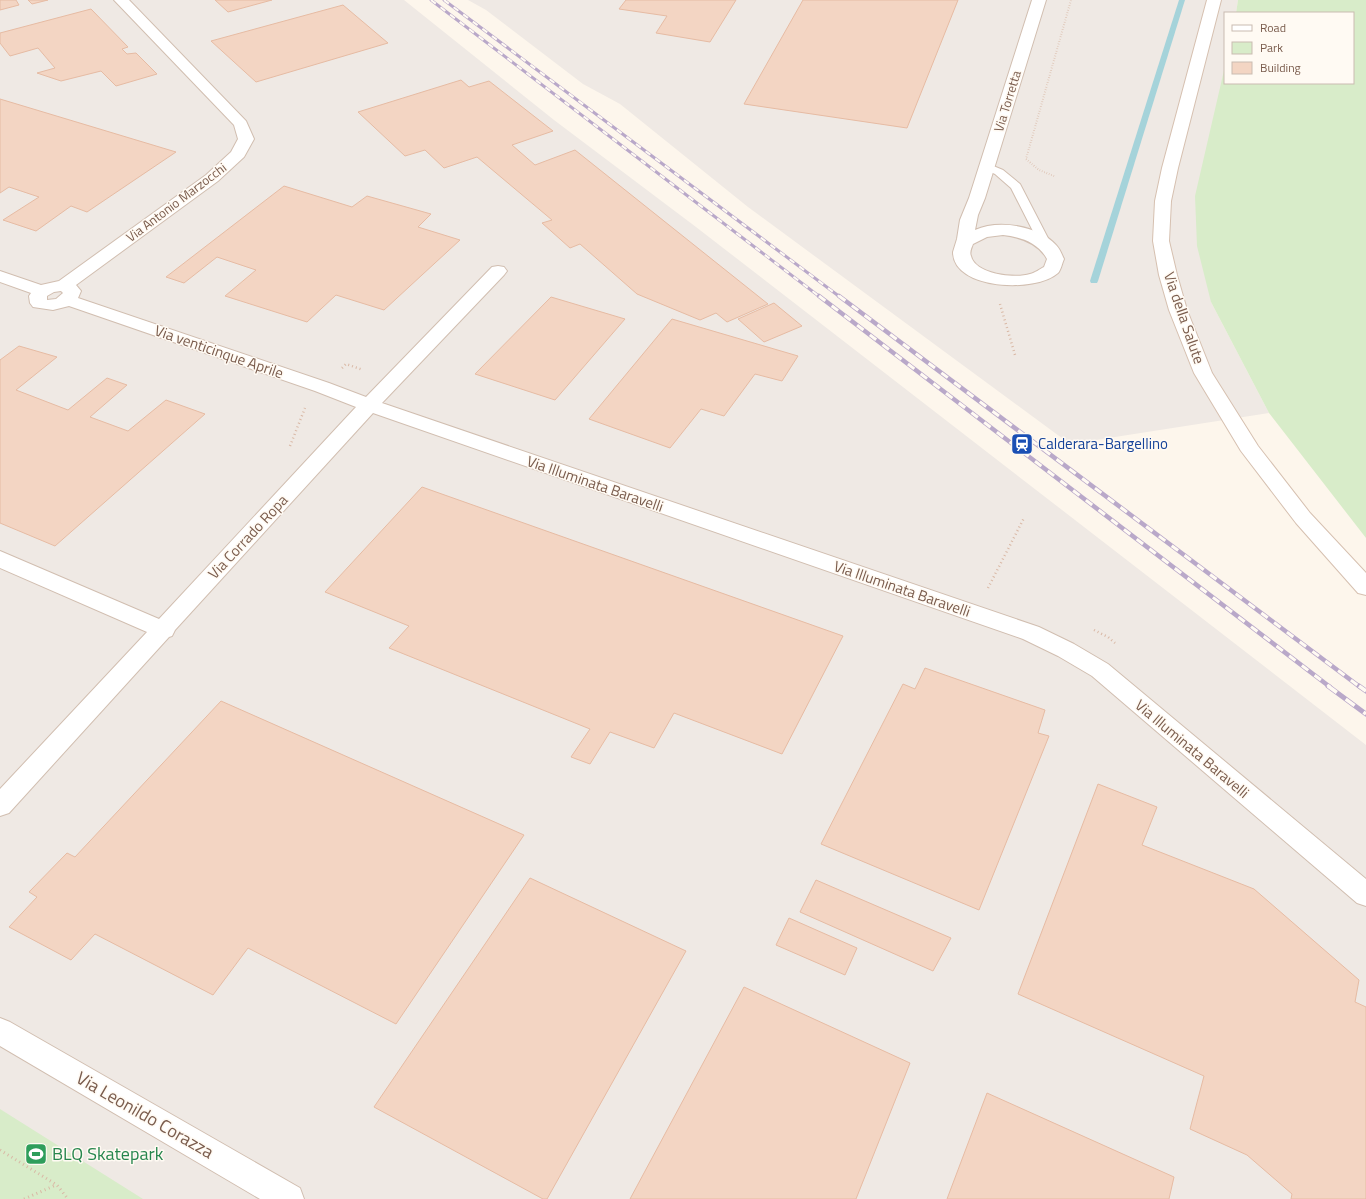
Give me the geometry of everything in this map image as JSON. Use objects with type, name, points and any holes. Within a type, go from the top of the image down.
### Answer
[{"type":"street","name":"Via Antonio Marzocchi","points":[[66,293],[212,178],[238,154],[246,139],[241,124],[121,0]]},
{"type":"street","name":"Via Torretta","points":[[1038,0],[986,166],[983,210],[968,221],[965,241],[962,249],[963,258],[969,266],[979,273],[992,278],[1008,281],[1036,279],[1047,273],[1054,266],[1055,258],[1052,249],[1044,242]]},
{"type":"street","name":"Via della Salute","points":[[1214,0],[1170,168],[1163,201],[1161,241],[1168,274],[1178,310],[1203,373],[1251,451],[1302,518],[1366,587]]},
{"type":"street","points":[[983,210],[1010,230]]},
{"type":"street","points":[[965,241],[974,235],[985,231],[1010,230],[1034,236],[1044,242]]},
{"type":"street","name":"Via Corrado Ropa","points":[[0,806],[164,630],[369,405],[498,270]]},
{"type":"street","points":[[0,276],[42,291],[38,296],[39,303],[59,304],[66,293]]},
{"type":"street","name":"Via venticinque Aprile","points":[[66,293],[369,405]]},
{"type":"street","name":"Via Illuminata Baravelli","points":[[369,405],[1031,633],[1056,645],[1078,656],[1100,670],[1366,895]]},
{"type":"street","points":[[0,559],[164,630]]},
{"type":"street","name":"Via Leonildo Corazza","points":[[0,1032],[289,1199]]},
{"type":"lane","points":[[986,166],[999,172],[1016,186],[1044,242]]},
{"type":"path","points":[[1054,176],[1039,170],[1026,159],[1071,0]]},
{"type":"path","points":[[992,278],[1015,355]]},
{"type":"path","points":[[288,452],[307,403],[346,364],[392,381]]},
{"type":"path","points":[[987,590],[1024,518]]},
{"type":"path","points":[[0,1150],[57,1185],[68,1199]]},
{"type":"path","points":[[24,1199],[57,1185]]},
{"type":"shaded area","points":[[0,0],[404,0],[554,120],[696,227],[1366,745],[1366,1199],[0,1199]]},
{"type":"shaded area","points":[[468,0],[1238,0],[1236,12],[1224,12],[1224,71],[1217,107],[1211,302],[1269,413],[1070,444],[748,207],[620,104],[583,84],[486,10]]},
{"type":"green space","points":[[1238,0],[1366,0],[1366,538],[1269,413],[1211,302],[1197,246],[1195,196],[1224,70],[1224,84],[1354,84],[1354,12],[1236,12]]},
{"type":"green space","name":"BLQ Skatepark","points":[[0,1109],[143,1199],[0,1199]]},
{"type":"building","points":[[0,0],[16,0],[19,5],[0,10]]},
{"type":"building","points":[[28,0],[48,0],[32,4]]},
{"type":"building","points":[[215,0],[272,0],[228,12]]},
{"type":"building","points":[[626,0],[736,0],[710,42],[656,33],[667,16],[619,9]]},
{"type":"building","points":[[803,0],[958,0],[907,128],[744,104]]},
{"type":"building","points":[[343,5],[388,43],[256,82],[211,41]]},
{"type":"building","points":[[91,9],[128,47],[122,49],[127,54],[136,53],[157,74],[116,86],[101,71],[61,81],[37,73],[55,68],[38,48],[10,56],[0,43],[0,33]]},
{"type":"building","points":[[461,80],[469,87],[489,81],[553,131],[512,145],[535,165],[575,150],[768,304],[727,322],[716,313],[700,320],[637,294],[580,244],[570,248],[542,223],[552,220],[477,157],[444,168],[425,150],[405,156],[358,112]]},
{"type":"building","points":[[0,99],[176,152],[87,212],[71,206],[36,231],[3,220],[39,197],[9,187],[0,193]]},
{"type":"building","points":[[284,186],[352,207],[367,196],[431,214],[418,227],[460,240],[384,310],[336,295],[307,322],[225,296],[256,270],[217,257],[184,283],[166,277]]},
{"type":"building","points":[[551,297],[625,319],[555,400],[475,374]]},
{"type":"building","points":[[774,303],[802,326],[764,342],[738,319]]},
{"type":"building","points":[[672,319],[798,356],[782,381],[755,374],[724,416],[701,409],[670,448],[589,419]]},
{"type":"building","points":[[19,346],[57,357],[16,390],[68,410],[107,378],[127,385],[90,417],[128,431],[166,400],[205,414],[55,546],[0,523],[0,360]]},
{"type":"building","points":[[422,487],[843,636],[782,754],[674,713],[654,748],[610,732],[590,764],[571,757],[590,729],[389,648],[409,626],[325,592]]},
{"type":"building","points":[[925,668],[1045,710],[1038,733],[1049,736],[979,910],[821,844],[903,684],[915,689]]},
{"type":"building","points":[[221,701],[524,835],[396,1024],[248,948],[213,995],[95,934],[71,960],[9,927],[37,897],[29,892],[67,853],[75,857]]},
{"type":"building","points":[[1098,784],[1157,807],[1142,845],[1254,889],[1359,980],[1355,1002],[1366,1007],[1366,1199],[1291,1199],[1292,1194],[1247,1155],[1190,1129],[1204,1076],[1018,994]]},
{"type":"building","points":[[530,878],[686,951],[547,1199],[543,1199],[374,1107]]},
{"type":"building","points":[[816,880],[951,938],[933,971],[800,912]]},
{"type":"building","points":[[789,918],[857,948],[845,975],[776,945]]},
{"type":"building","points":[[744,987],[910,1063],[856,1199],[630,1199]]},
{"type":"building","points":[[987,1093],[1174,1177],[1169,1199],[947,1199]]},
{"type":"waterway","points":[[1094,281],[1182,0]]},
{"type":"railway","points":[[431,0],[820,297]]},
{"type":"railway","points":[[444,0],[840,297]]},
{"type":"railway","points":[[819,296],[1330,687]]},
{"type":"railway","points":[[839,296],[1360,687]]},
{"type":"railway","points":[[1328,686],[1366,714]]},
{"type":"railway","points":[[1359,686],[1366,691]]},
{"type":"place","name":"Calderara-Bargellino","points":[[1022,444]]},
{"type":"place","name":"BLQ Skatepark","points":[[36,1154]]}]
